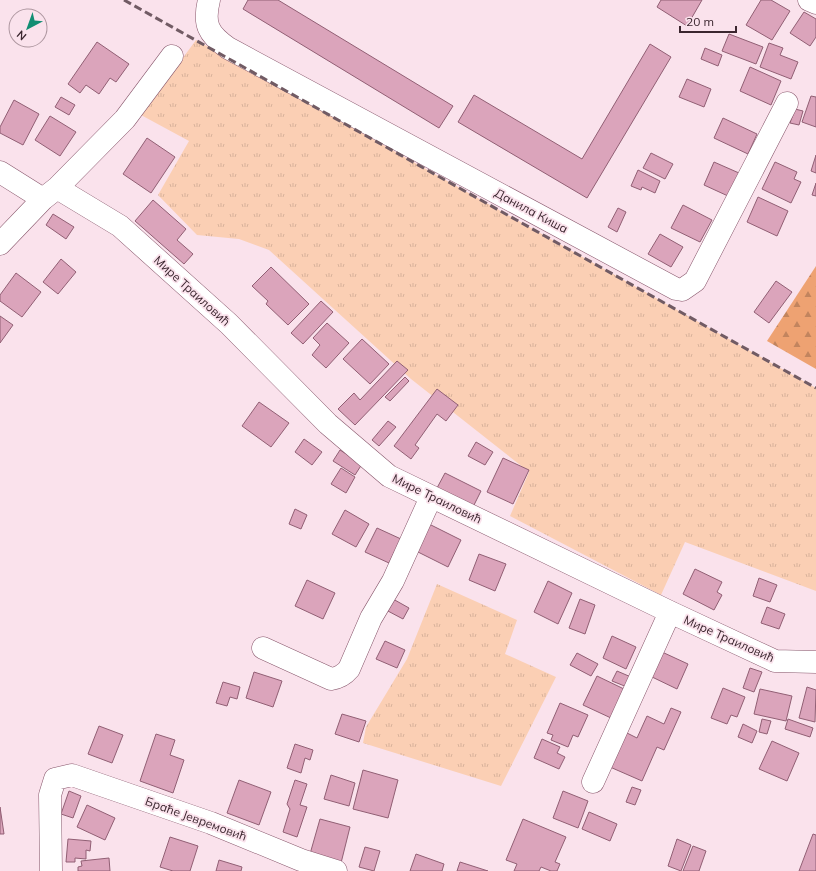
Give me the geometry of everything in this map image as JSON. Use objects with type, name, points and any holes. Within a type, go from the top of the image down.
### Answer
[{"type":"street","points":[[809,0],[816,3]]},
{"type":"street","name":"Данила Киша","points":[[207,7],[209,31],[228,48],[676,289],[682,290],[695,281],[787,103]]},
{"type":"street","points":[[0,244],[125,119],[172,56]]},
{"type":"street","name":"Мире Траиловић","points":[[0,172],[120,226],[228,324],[328,424],[389,476],[775,661],[816,662]]},
{"type":"street","points":[[262,648],[331,679],[339,678],[344,674],[349,669],[371,618],[393,581],[431,497]]},
{"type":"street","points":[[593,782],[670,612]]},
{"type":"street","name":"Браће Јевремовић","points":[[51,871],[50,795],[55,778],[72,775],[211,823],[301,860],[336,871]]},
{"type":"green space","points":[[196,40],[816,388],[816,591],[685,542],[661,595],[510,516],[529,472],[411,379],[269,250],[239,239],[197,235],[158,195],[189,141],[141,115]]},
{"type":"green space","points":[[816,266],[816,369],[767,341]]},
{"type":"green space","points":[[437,584],[517,620],[505,654],[556,677],[501,786],[363,743],[366,727],[407,659]]},
{"type":"building","points":[[248,0],[278,0],[453,106],[439,128],[243,9]]},
{"type":"building","points":[[661,0],[702,0],[687,26],[657,7]]},
{"type":"building","points":[[761,0],[771,0],[790,11],[772,40],[746,25]]},
{"type":"building","points":[[804,12],[816,19],[816,37],[810,46],[790,33]]},
{"type":"building","points":[[729,34],[763,47],[756,64],[722,51]]},
{"type":"building","points":[[97,42],[129,64],[116,82],[110,78],[99,94],[86,85],[80,93],[68,84]]},
{"type":"building","points":[[769,43],[783,48],[780,55],[798,62],[791,79],[760,67]]},
{"type":"building","points":[[650,44],[671,57],[587,198],[458,122],[474,95],[582,159]]},
{"type":"building","points":[[705,48],[722,55],[718,66],[701,59]]},
{"type":"building","points":[[750,67],[781,81],[771,105],[740,91]]},
{"type":"building","points":[[687,79],[711,89],[704,107],[679,97]]},
{"type":"building","points":[[811,96],[816,97],[816,127],[802,122]]},
{"type":"building","points":[[61,97],[75,105],[69,115],[55,107]]},
{"type":"building","points":[[14,100],[39,114],[23,145],[0,133],[0,127]]},
{"type":"building","points":[[795,109],[803,111],[799,125],[790,123]]},
{"type":"building","points":[[50,116],[76,132],[60,156],[35,140]]},
{"type":"building","points":[[723,118],[757,134],[748,154],[714,138]]},
{"type":"building","points":[[147,138],[175,157],[151,193],[123,174]]},
{"type":"building","points":[[651,153],[673,164],[665,179],[643,168]]},
{"type":"building","points":[[816,155],[816,173],[811,171]]},
{"type":"building","points":[[714,162],[739,173],[728,196],[704,185]]},
{"type":"building","points":[[775,162],[797,172],[794,179],[801,182],[791,203],[762,189]]},
{"type":"building","points":[[638,170],[660,181],[655,193],[642,187],[641,190],[631,186]]},
{"type":"building","points":[[816,183],[816,196],[812,195]]},
{"type":"building","points":[[758,197],[788,211],[777,236],[747,222]]},
{"type":"building","points":[[153,200],[186,229],[177,240],[193,254],[184,264],[135,221]]},
{"type":"building","points":[[683,205],[712,220],[700,242],[671,228]]},
{"type":"building","points":[[618,208],[626,212],[617,232],[608,227]]},
{"type":"building","points":[[53,214],[74,227],[66,239],[46,225]]},
{"type":"building","points":[[660,234],[683,247],[671,267],[648,254]]},
{"type":"building","points":[[61,259],[76,272],[58,294],[43,282]]},
{"type":"building","points":[[271,267],[309,304],[288,325],[266,304],[268,301],[252,286]]},
{"type":"building","points":[[16,273],[41,292],[22,317],[0,301],[0,295]]},
{"type":"building","points":[[776,281],[792,292],[769,323],[754,312]]},
{"type":"building","points":[[321,301],[333,312],[303,344],[291,333]]},
{"type":"building","points":[[0,316],[13,325],[0,343]]},
{"type":"building","points":[[327,323],[349,343],[326,368],[312,355],[320,345],[313,338]]},
{"type":"building","points":[[362,339],[389,364],[370,384],[343,359]]},
{"type":"building","points":[[397,361],[408,370],[355,425],[338,409],[354,393],[360,400]]},
{"type":"building","points":[[405,377],[409,381],[390,401],[385,397]]},
{"type":"building","points":[[437,389],[458,405],[446,421],[437,414],[415,445],[419,448],[411,459],[394,446]]},
{"type":"building","points":[[259,402],[289,423],[271,447],[242,426]]},
{"type":"building","points":[[388,421],[396,427],[379,446],[372,440]]},
{"type":"building","points":[[304,439],[322,452],[312,465],[295,452]]},
{"type":"building","points":[[476,442],[493,452],[485,465],[468,456]]},
{"type":"building","points":[[340,450],[362,464],[355,475],[333,461]]},
{"type":"building","points":[[503,458],[529,470],[513,504],[487,492]]},
{"type":"building","points":[[341,468],[355,477],[346,493],[331,484]]},
{"type":"building","points":[[445,473],[481,491],[473,507],[437,488]]},
{"type":"building","points":[[295,509],[307,515],[301,529],[289,524]]},
{"type":"building","points":[[345,510],[369,524],[356,547],[332,534]]},
{"type":"building","points":[[427,523],[461,540],[448,567],[414,550]]},
{"type":"building","points":[[377,528],[401,539],[389,563],[365,552]]},
{"type":"building","points":[[479,554],[506,564],[495,591],[469,580]]},
{"type":"building","points":[[695,569],[722,582],[717,592],[722,595],[714,610],[683,594]]},
{"type":"building","points":[[759,578],[777,585],[770,602],[753,596]]},
{"type":"building","points":[[307,580],[335,593],[323,619],[295,606]]},
{"type":"building","points":[[548,581],[572,593],[558,624],[534,612]]},
{"type":"building","points":[[393,599],[409,608],[403,619],[386,610]]},
{"type":"building","points":[[580,599],[595,605],[585,634],[569,628]]},
{"type":"building","points":[[767,607],[785,614],[779,629],[761,623]]},
{"type":"building","points":[[612,636],[636,647],[626,669],[603,658]]},
{"type":"building","points":[[385,641],[405,650],[397,668],[376,659]]},
{"type":"building","points":[[662,652],[688,664],[677,689],[650,676]]},
{"type":"building","points":[[577,653],[598,664],[591,676],[570,665]]},
{"type":"building","points":[[750,668],[762,672],[754,692],[743,688]]},
{"type":"building","points":[[617,671],[631,677],[627,687],[612,681]]},
{"type":"building","points":[[254,672],[282,681],[273,707],[246,698]]},
{"type":"building","points":[[597,676],[624,689],[611,718],[583,705]]},
{"type":"building","points":[[223,682],[240,687],[237,699],[230,697],[227,706],[216,703]]},
{"type":"building","points":[[807,687],[816,690],[815,722],[799,718]]},
{"type":"building","points":[[723,688],[745,697],[737,717],[731,715],[727,724],[711,718]]},
{"type":"building","points":[[760,689],[792,696],[786,721],[754,714]]},
{"type":"building","points":[[560,703],[588,715],[578,737],[573,735],[568,747],[551,740],[553,735],[547,733]]},
{"type":"building","points":[[671,708],[681,712],[664,750],[657,747],[642,781],[610,767],[625,732],[637,738],[647,716],[664,724]]},
{"type":"building","points":[[342,714],[366,721],[359,742],[335,734]]},
{"type":"building","points":[[762,719],[771,721],[767,734],[759,732]]},
{"type":"building","points":[[788,719],[813,728],[810,737],[785,729]]},
{"type":"building","points":[[743,724],[757,731],[752,743],[738,737]]},
{"type":"building","points":[[99,726],[123,735],[112,763],[88,754]]},
{"type":"building","points":[[156,734],[175,740],[170,755],[184,760],[173,793],[140,781]]},
{"type":"building","points":[[542,739],[560,747],[557,753],[565,757],[559,769],[534,758]]},
{"type":"building","points":[[772,741],[799,753],[787,781],[759,769]]},
{"type":"building","points":[[295,744],[313,750],[310,760],[305,758],[301,773],[287,768]]},
{"type":"building","points":[[363,770],[398,780],[388,818],[353,809]]},
{"type":"building","points":[[331,775],[355,783],[349,806],[324,799]]},
{"type":"building","points":[[239,780],[271,792],[259,825],[227,813]]},
{"type":"building","points":[[295,780],[307,784],[300,805],[307,807],[297,837],[283,832],[290,809],[287,804]]},
{"type":"building","points":[[632,787],[641,790],[635,805],[626,802]]},
{"type":"building","points":[[69,791],[81,796],[73,818],[61,814]]},
{"type":"building","points":[[563,791],[588,801],[578,828],[553,818]]},
{"type":"building","points":[[87,805],[115,818],[105,840],[77,827]]},
{"type":"building","points":[[0,807],[4,834],[0,834]]},
{"type":"building","points":[[589,812],[617,824],[610,841],[582,829]]},
{"type":"building","points":[[320,819],[350,827],[341,863],[310,854]]},
{"type":"building","points":[[523,819],[566,837],[555,862],[560,864],[557,871],[551,871],[541,867],[539,871],[514,871],[517,864],[506,860]]},
{"type":"building","points":[[813,834],[816,835],[816,871],[799,871]]},
{"type":"building","points":[[170,837],[198,846],[190,871],[173,871],[160,867]]},
{"type":"building","points":[[68,839],[91,841],[90,851],[86,850],[86,859],[75,858],[75,862],[66,862]]},
{"type":"building","points":[[677,839],[691,845],[681,871],[668,866]]},
{"type":"building","points":[[693,846],[706,851],[699,871],[683,871]]},
{"type":"building","points":[[365,847],[380,851],[374,871],[359,867]]},
{"type":"building","points":[[416,854],[444,864],[442,871],[410,871]]},
{"type":"building","points":[[109,858],[110,871],[78,871],[78,867],[82,866],[81,861]]},
{"type":"building","points":[[219,860],[242,867],[241,871],[216,871]]},
{"type":"building","points":[[460,862],[488,871],[457,871]]},
{"type":"railway","points":[[124,0],[816,388]]}]
